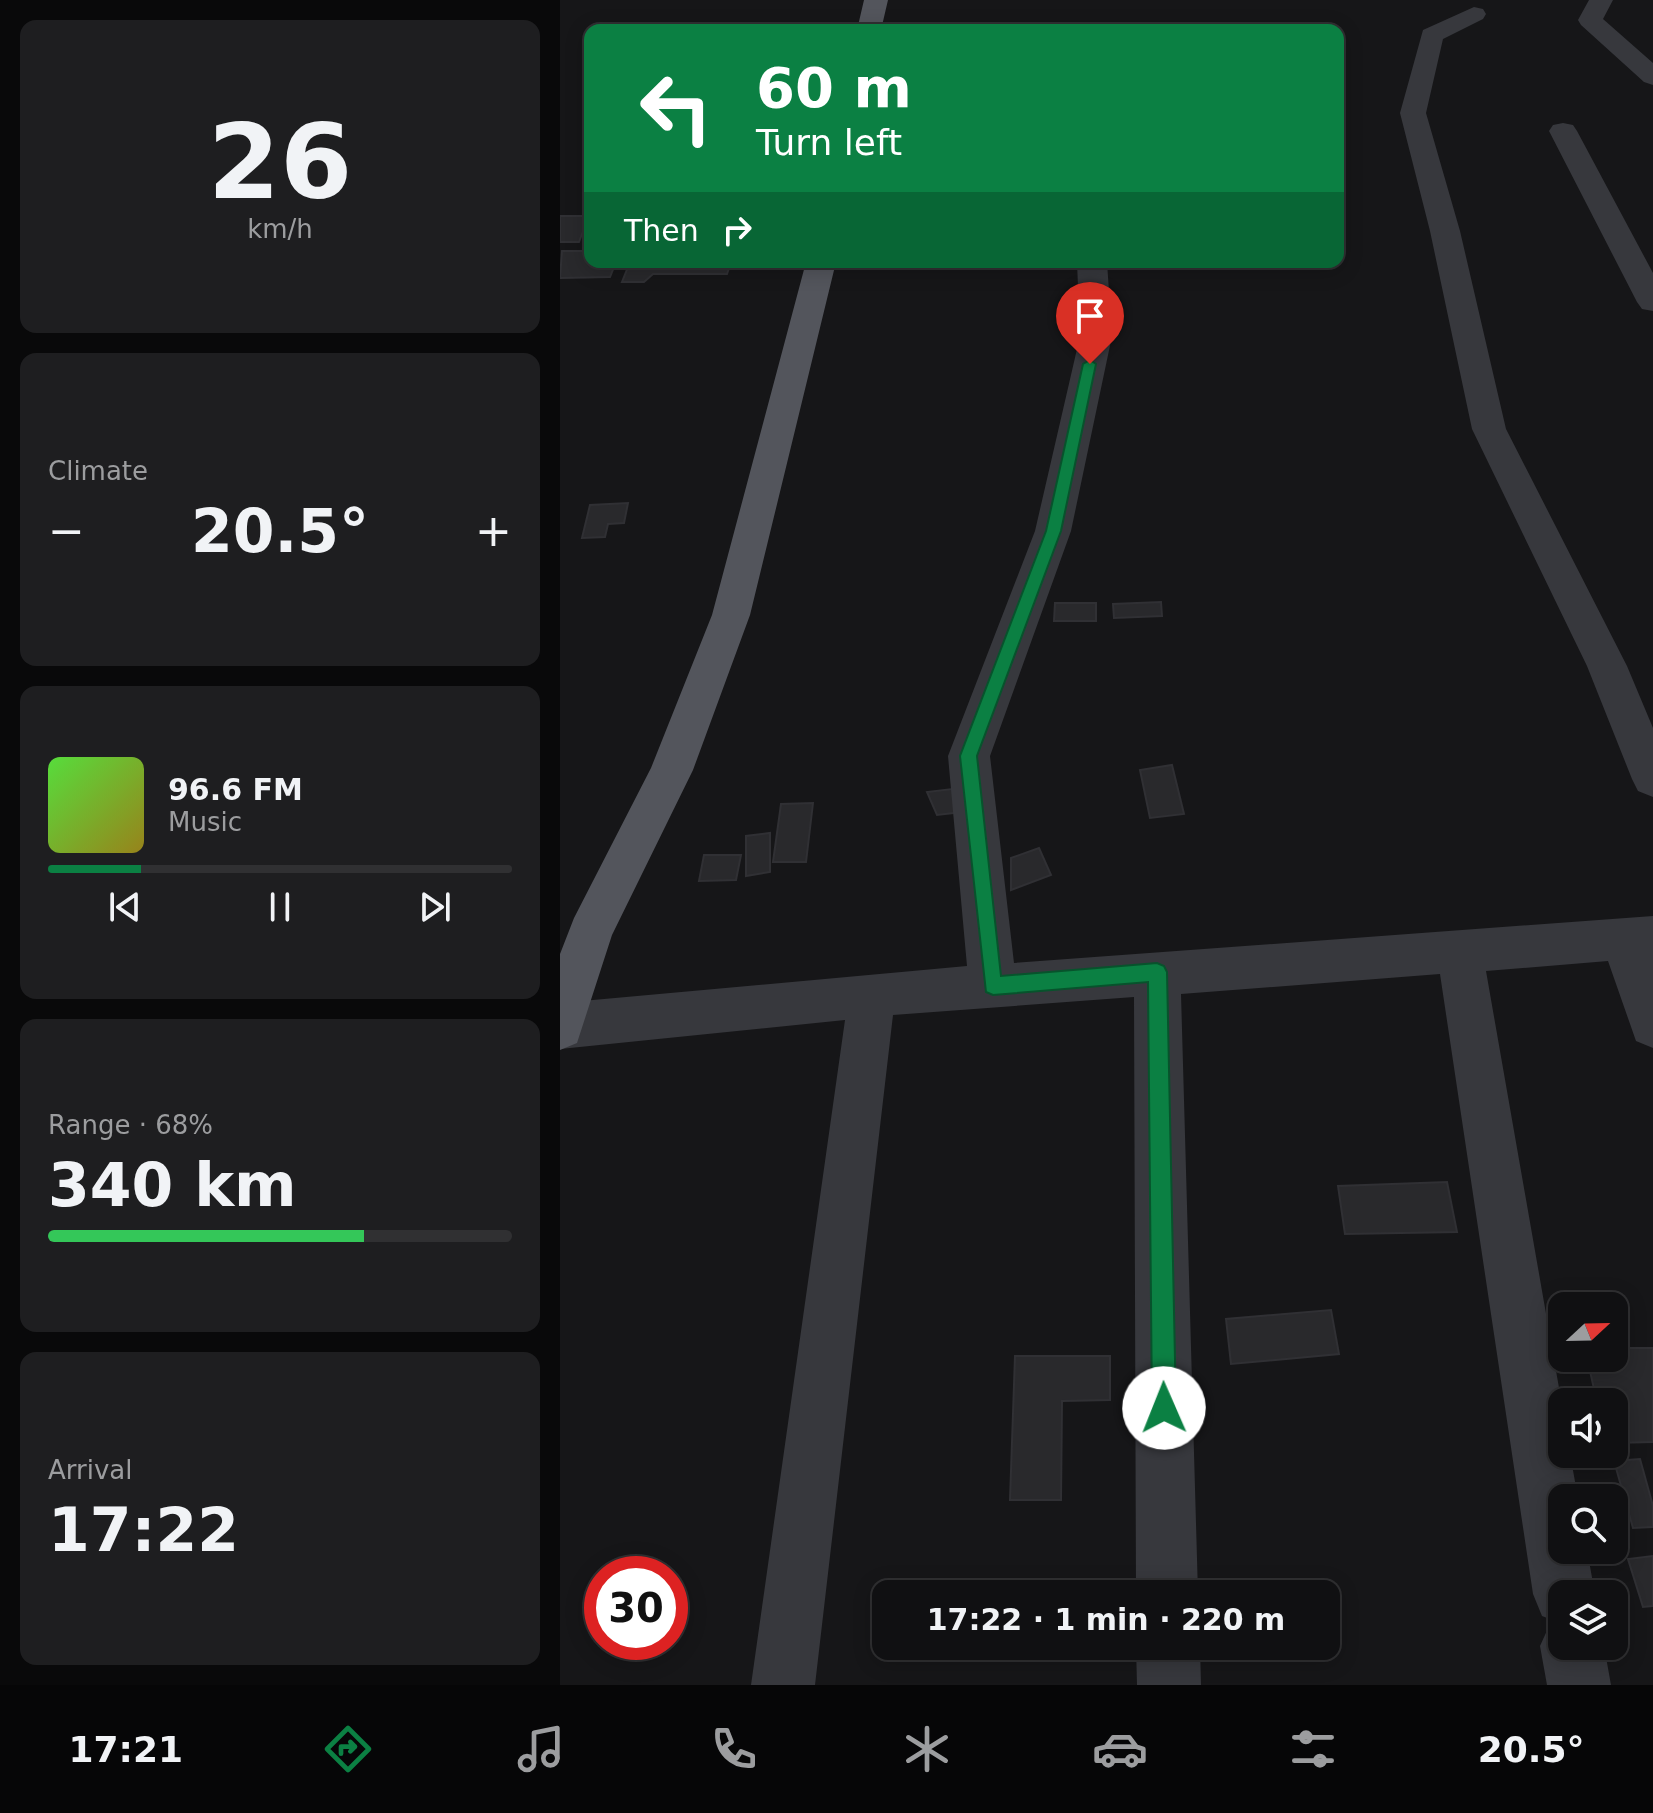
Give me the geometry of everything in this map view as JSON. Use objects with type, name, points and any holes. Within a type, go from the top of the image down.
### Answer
[{"type":"main road","points":[[870,24],[876,0]]},
{"type":"main road","points":[[560,1026],[590,933],[672,770],[731,615],[819,268]]},
{"type":"street","points":[[1590,7],[1653,77]]},
{"type":"street","points":[[1474,14],[1432,35],[1413,113],[1445,231],[1489,429],[1607,666],[1653,779]]},
{"type":"street","points":[[1563,131],[1653,302]]},
{"type":"street","points":[[993,986],[969,756],[1053,531],[1096,336],[1092,268]]},
{"type":"street","points":[[560,1026],[872,995],[1638,938],[1653,1025]]},
{"type":"street","points":[[1459,949],[1562,1580]]},
{"type":"street","points":[[1157,972],[1167,1580]]},
{"type":"street","points":[[783,1685],[872,995]]},
{"type":"street","points":[[1168,1660],[1169,1685]]},
{"type":"street","points":[[1575,1660],[1579,1685]]},
{"type":"building","points":[[560,216],[584,216],[579,242],[560,242]]},
{"type":"building","points":[[562,251],[584,251],[584,268],[614,268],[610,277],[560,278]]},
{"type":"building","points":[[628,268],[729,268],[727,274],[653,274],[644,282],[622,282]]},
{"type":"building","points":[[628,503],[624,523],[608,524],[605,537],[582,538],[590,505]]},
{"type":"building","points":[[1161,602],[1162,616],[1114,618],[1113,604]]},
{"type":"building","points":[[1055,603],[1096,603],[1096,621],[1054,621]]},
{"type":"building","points":[[1172,765],[1184,814],[1150,818],[1140,770]]},
{"type":"building","points":[[986,785],[988,809],[937,815],[927,792]]},
{"type":"building","points":[[813,803],[806,862],[773,862],[781,804]]},
{"type":"building","points":[[770,833],[770,872],[746,876],[746,836]]},
{"type":"building","points":[[1039,848],[1051,875],[1011,890],[1011,858]]},
{"type":"building","points":[[704,855],[741,855],[736,880],[699,881]]},
{"type":"building","points":[[1447,1182],[1457,1232],[1345,1234],[1338,1186]]},
{"type":"building","points":[[1331,1310],[1339,1354],[1231,1364],[1226,1319]]},
{"type":"building","points":[[1628,1348],[1653,1348],[1653,1442],[1628,1443],[1628,1388],[1594,1388],[1590,1372],[1628,1372]]},
{"type":"building","points":[[1015,1356],[1110,1356],[1110,1400],[1062,1401],[1061,1500],[1010,1500]]},
{"type":"building","points":[[1640,1459],[1653,1506],[1653,1527],[1633,1528],[1628,1510],[1628,1484],[1621,1484],[1616,1468],[1628,1468],[1628,1460]]},
{"type":"building","points":[[1653,1556],[1653,1606],[1643,1607],[1628,1559]]},
{"type":"route","points":[[1090,364],[1053,531],[969,756],[993,986],[1157,972],[1164,1408]]}]
